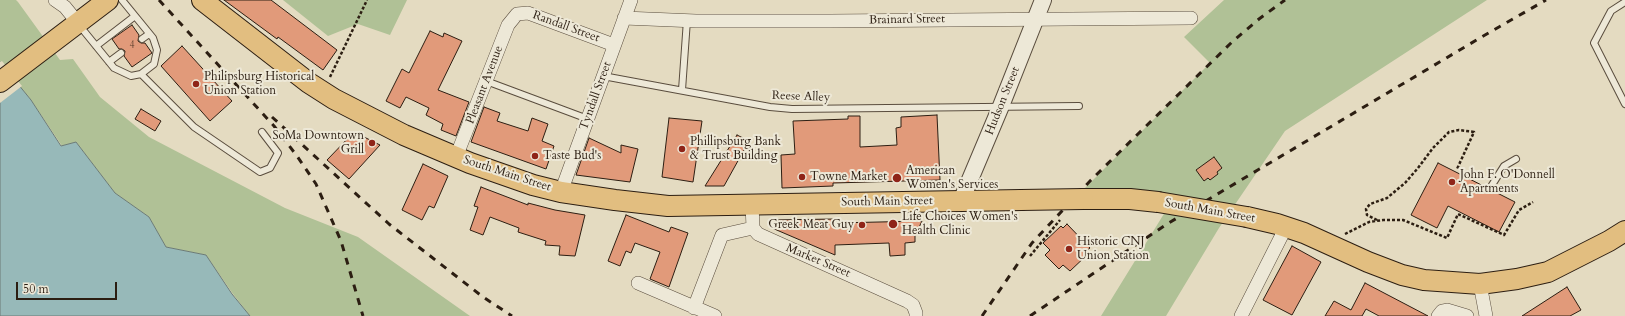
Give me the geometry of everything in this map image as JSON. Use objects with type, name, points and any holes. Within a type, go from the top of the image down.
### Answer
[{"type":"main road","points":[[0,82],[108,0]]},
{"type":"main road","name":"South Main Street","points":[[202,0],[322,92],[404,135],[456,157],[533,185],[561,192],[668,206],[1130,199],[1158,202],[1247,217],[1286,227],[1402,275],[1424,280],[1480,284],[1517,280],[1548,272],[1609,241],[1625,231]]},
{"type":"street","points":[[55,0],[65,7],[78,23]]},
{"type":"street","name":"Tyndall Street","points":[[561,192],[631,0]]},
{"type":"street","name":"Hudson Street","points":[[962,201],[1043,0]]},
{"type":"street","name":"Randall Street","points":[[517,14],[521,12],[528,13],[614,45]]},
{"type":"street","name":"Pleasant Avenue","points":[[456,157],[508,25],[517,14]]},
{"type":"street","name":"Brainard Street","points":[[624,18],[830,21],[1035,18],[1191,18]]},
{"type":"street","points":[[694,308],[722,235],[753,228],[752,204]]},
{"type":"street","points":[[1241,316],[1286,227]]},
{"type":"street","name":"Market Street","points":[[753,228],[758,234],[768,239],[907,301],[913,305],[916,316]]},
{"type":"street","points":[[638,283],[715,316]]},
{"type":"street","points":[[1480,284],[1486,316]]},
{"type":"street","points":[[1438,316],[1442,311],[1447,310],[1466,316]]},
{"type":"lane","points":[[78,23],[114,68],[131,76],[141,74],[154,64],[158,50],[149,34],[122,0]]},
{"type":"lane","points":[[1625,2],[1611,11],[1594,43],[1625,104]]},
{"type":"lane","points":[[96,46],[135,16]]},
{"type":"lane","points":[[682,90],[687,20]]},
{"type":"lane","points":[[142,39],[149,34]]},
{"type":"lane","points":[[109,62],[121,53]]},
{"type":"lane","points":[[141,74],[194,127],[260,172],[270,168],[278,153],[262,132]]},
{"type":"lane","name":"Reese Alley","points":[[603,76],[770,108],[1079,106]]},
{"type":"lane","points":[[486,81],[588,119]]},
{"type":"lane","points":[[1492,185],[1504,166],[1516,159]]},
{"type":"path","points":[[322,92],[367,0]]},
{"type":"path","points":[[1377,221],[1367,215],[1366,209],[1370,204],[1387,198],[1405,183],[1433,148],[1449,132],[1459,130],[1474,132],[1456,169]]},
{"type":"path","points":[[1344,235],[1369,222],[1403,220],[1447,238],[1458,214],[1504,236],[1519,210],[1533,202]]},
{"type":"path","points":[[1030,256],[1060,220]]},
{"type":"green space","points":[[0,0],[16,0],[60,60],[73,59],[100,97],[149,137],[285,208],[358,237],[470,316],[250,316],[206,255],[166,247],[149,217],[115,193],[76,142],[62,146],[31,100],[0,62]]},
{"type":"green space","points":[[283,0],[407,0],[390,35],[358,24],[328,36]]},
{"type":"green space","points":[[1224,0],[1487,0],[1285,131],[1219,228],[1166,316],[1101,316],[1170,204],[1078,195],[1210,63],[1184,37]]},
{"type":"water","points":[[0,62],[31,100],[61,146],[76,142],[115,193],[149,217],[166,247],[206,255],[232,294],[250,316],[0,316]]},
{"type":"pier","points":[[2,61],[22,86],[0,103],[0,62]]},
{"type":"building","points":[[224,0],[271,0],[337,50],[323,70],[278,37],[277,39]]},
{"type":"building","points":[[132,25],[139,35],[138,41],[145,43],[152,53],[132,67],[124,56],[125,51],[119,49],[112,39]]},
{"type":"building","points":[[430,31],[443,37],[444,33],[462,41],[438,90],[469,102],[456,136],[441,130],[443,124],[426,115],[429,108],[406,97],[400,108],[386,101],[402,69],[409,73]]},
{"type":"building","name":"Philipsburg Historical Union Station","points":[[182,46],[232,101],[210,121],[161,66]]},
{"type":"building","points":[[484,107],[500,113],[497,121],[528,131],[532,118],[548,124],[542,141],[554,146],[546,169],[471,142]]},
{"type":"building","points":[[141,109],[161,121],[155,131],[135,119]]},
{"type":"building","points":[[937,115],[940,180],[833,183],[833,186],[782,188],[781,155],[795,154],[793,121],[848,119],[848,116],[860,116],[860,147],[897,145],[896,128],[901,127],[901,117]]},
{"type":"building","name":"Phillipsburg Bank & Trust Building","points":[[669,118],[702,121],[693,182],[662,177]]},
{"type":"building","points":[[354,132],[380,145],[349,179],[327,160]]},
{"type":"building","points":[[737,135],[749,141],[724,186],[705,186]]},
{"type":"building","points":[[589,138],[621,153],[621,145],[638,149],[630,182],[576,175]]},
{"type":"building","points":[[1214,157],[1222,168],[1217,172],[1218,174],[1210,180],[1208,178],[1204,181],[1196,170]]},
{"type":"building","name":"John F. O'Donnell Apartments","points":[[1438,163],[1515,202],[1499,232],[1448,206],[1437,228],[1411,215]]},
{"type":"building","points":[[423,164],[448,176],[434,208],[429,206],[422,220],[402,210]]},
{"type":"building","points":[[481,187],[528,205],[528,203],[555,210],[585,215],[575,256],[559,255],[560,246],[545,245],[546,241],[518,232],[519,228],[490,217],[483,235],[470,230],[478,207],[474,206]]},
{"type":"building","points":[[626,215],[669,232],[671,227],[688,233],[669,287],[650,279],[660,252],[635,243],[631,253],[626,251],[620,266],[608,261]]},
{"type":"building","points":[[836,219],[836,223],[922,221],[915,236],[915,242],[905,243],[905,255],[890,256],[889,243],[835,245],[835,255],[772,228],[772,220]]},
{"type":"building","name":"Historic CNJ Union Station","points":[[1067,224],[1090,248],[1085,252],[1088,254],[1070,271],[1063,265],[1059,269],[1045,255],[1050,250],[1043,243],[1061,226],[1063,228]]},
{"type":"building","points":[[1292,246],[1321,262],[1292,315],[1263,300]]},
{"type":"building","points":[[1365,283],[1428,316],[1379,316],[1366,309],[1362,316],[1325,316],[1334,301],[1351,310]]},
{"type":"building","points":[[1567,287],[1581,310],[1570,316],[1522,316]]},
{"type":"railway","points":[[159,0],[274,126],[316,184],[341,241],[363,316]]},
{"type":"railway","points":[[982,316],[1032,243],[1091,180],[1232,42],[1259,19],[1285,0]]},
{"type":"railway","points":[[1030,316],[1167,224],[1546,0]]},
{"type":"railway","points":[[272,117],[389,224],[483,297],[512,316]]},
{"type":"place","name":"Philipsburg Historical Union Station","points":[[196,84]]},
{"type":"place","name":"SoMa Downtown Grill","points":[[372,143]]},
{"type":"place","name":"Phillipsburg Bank & Trust Building","points":[[682,149]]},
{"type":"place","name":"Taste Bud's","points":[[535,156]]},
{"type":"place","name":"Towne Market","points":[[802,177]]},
{"type":"place","name":"American Women's Services","points":[[897,178]]},
{"type":"place","name":"John F. O'Donnell Apartments","points":[[1452,182]]},
{"type":"place","name":"Life Choices Women's Health Clinic","points":[[893,224]]},
{"type":"place","name":"Greek Meat Guy","points":[[862,225]]},
{"type":"place","name":"Historic CNJ Union Station","points":[[1069,249]]}]
